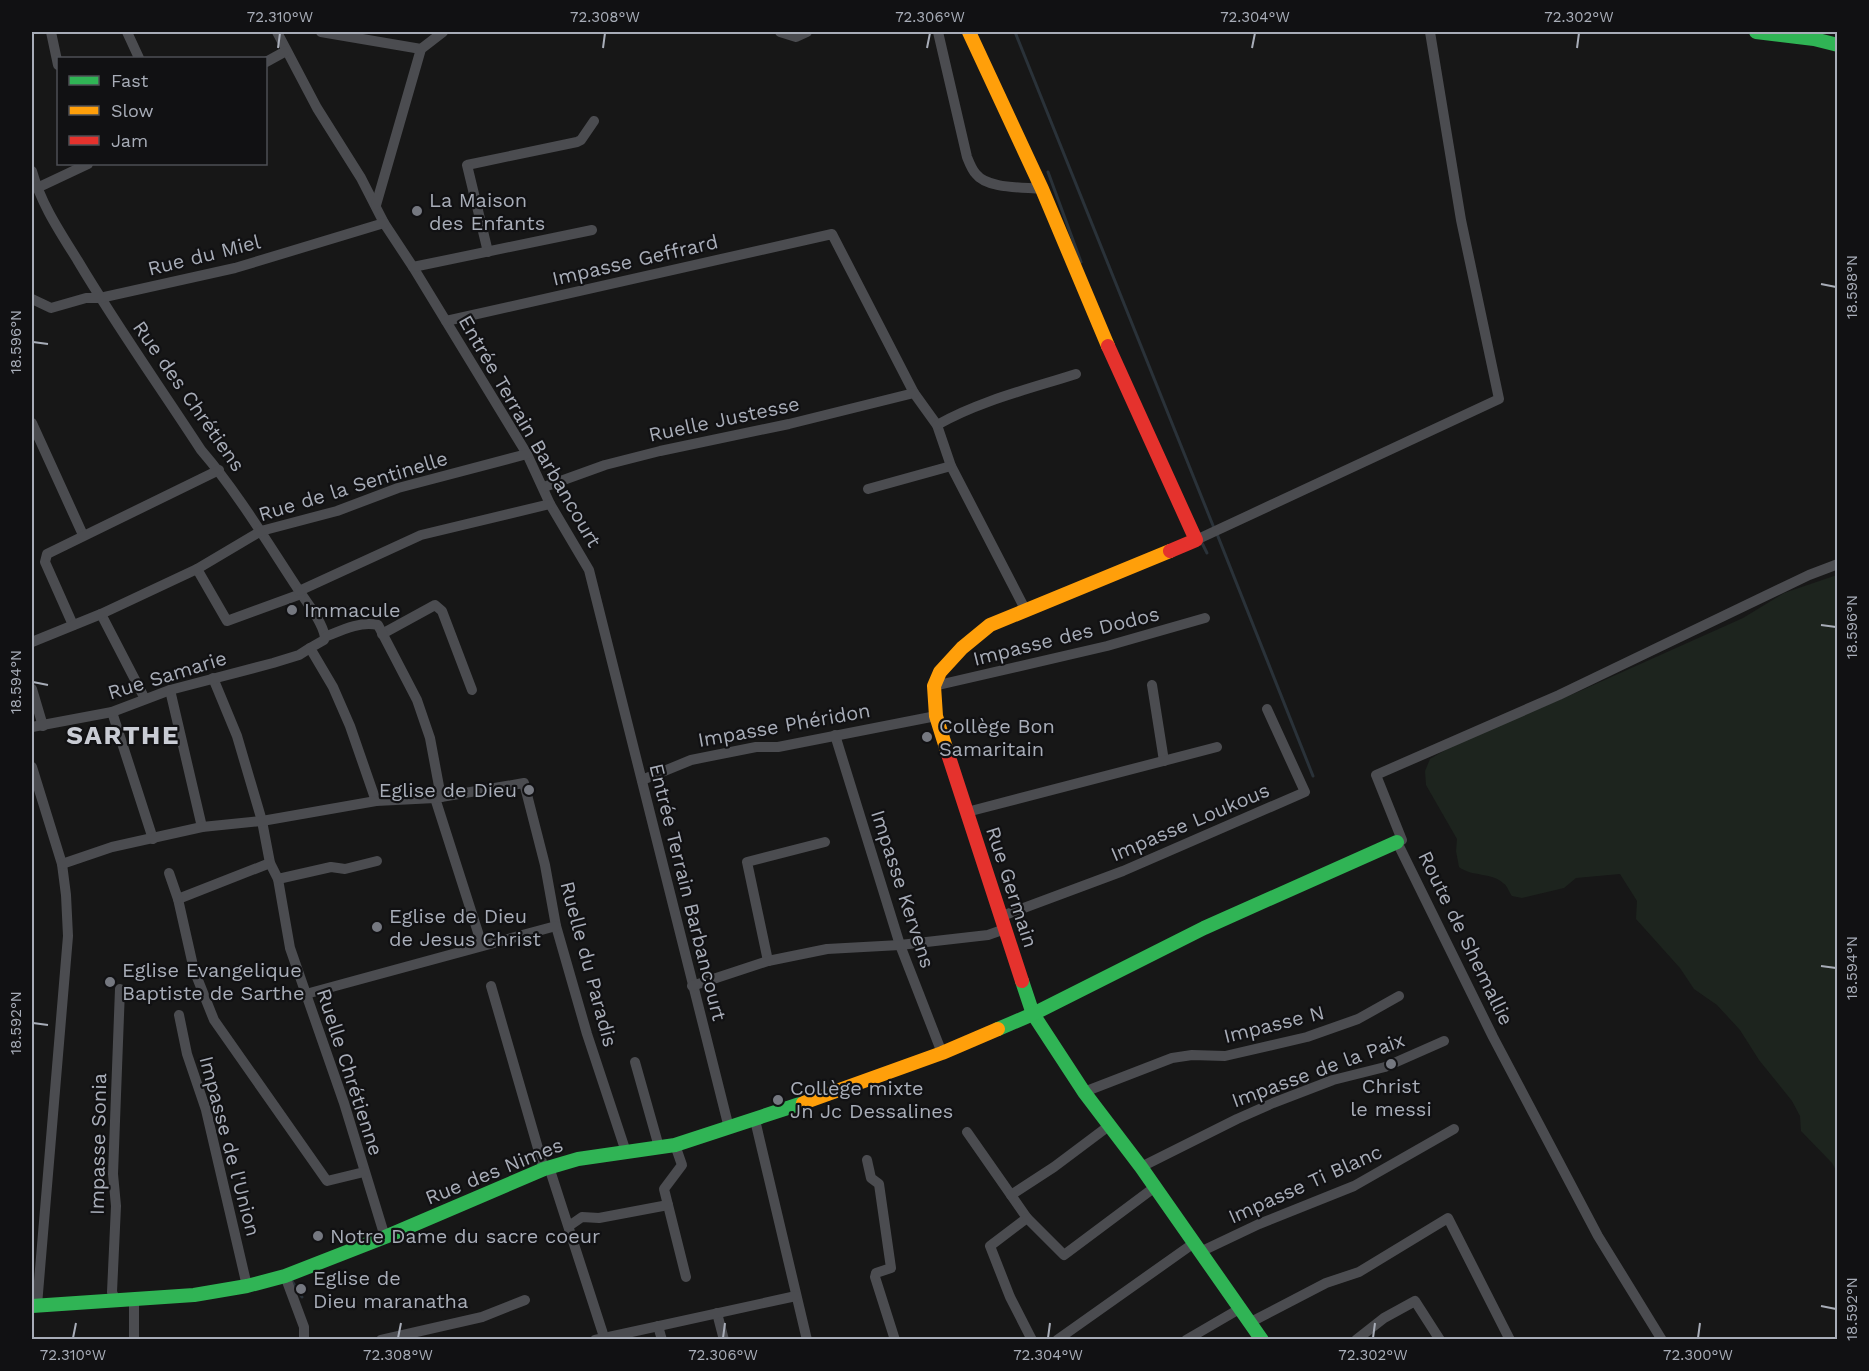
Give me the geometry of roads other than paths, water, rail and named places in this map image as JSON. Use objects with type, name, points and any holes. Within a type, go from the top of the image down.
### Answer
[{"type":"street","points":[[51,32],[57,60]]},
{"type":"street","points":[[139,57],[129,34],[141,32]]},
{"type":"street","name":"Entrée Terrain Barbancourt","points":[[278,32],[316,108],[376,205],[384,223],[527,454],[544,486],[550,504],[589,570],[729,1128]]},
{"type":"street","points":[[321,32],[421,49]]},
{"type":"street","points":[[376,205],[421,49],[443,32]]},
{"type":"street","points":[[780,32],[796,37],[807,32]]},
{"type":"street","points":[[938,32],[967,157],[976,174],[983,181],[991,184],[1042,189]]},
{"type":"street","points":[[969,32],[1042,189],[1117,367],[1199,538]]},
{"type":"street","points":[[934,686],[940,672],[962,648],[990,625],[1199,538],[1499,399],[1461,220],[1430,32]]},
{"type":"street","points":[[1756,32],[1814,39],[1838,45]]},
{"type":"street","points":[[267,61],[286,51]]},
{"type":"street","points":[[488,252],[467,165],[577,142],[594,121]]},
{"type":"street","points":[[36,188],[86,165]]},
{"type":"street","name":"Rue des Chrétiens","points":[[32,171],[36,188],[100,298],[201,450],[219,470],[261,531],[325,637]]},
{"type":"street","name":"Rue du Miel","points":[[32,299],[51,308],[86,298],[100,298],[235,268],[384,223]]},
{"type":"street","points":[[413,267],[592,230]]},
{"type":"street","name":"Impasse Geffrard","points":[[446,321],[832,234],[914,393]]},
{"type":"street","points":[[938,425],[949,418],[1006,396],[1076,374]]},
{"type":"street","points":[[914,393],[938,425],[951,466],[1025,609]]},
{"type":"street","name":"Ruelle Justesse","points":[[544,486],[627,459],[789,424],[914,393]]},
{"type":"street","points":[[32,423],[83,535]]},
{"type":"street","name":"Rue de la Sentinelle","points":[[32,642],[101,614],[197,569],[261,531],[336,511],[398,488],[527,454]]},
{"type":"street","points":[[868,489],[951,466]]},
{"type":"street","points":[[74,625],[45,562],[47,554],[83,535],[166,498],[219,470]]},
{"type":"street","points":[[197,569],[226,621],[300,593],[422,535],[550,504]]},
{"type":"street","points":[[1397,842],[1402,840],[1376,776],[1559,696],[1788,585],[1838,564]]},
{"type":"street","points":[[472,690],[442,611],[435,605],[382,634],[417,700],[430,738],[438,798],[482,945]]},
{"type":"street","points":[[101,614],[145,699]]},
{"type":"street","name":"Impasse des Dodos","points":[[934,686],[1107,646],[1205,618]]},
{"type":"street","name":"Rue Samarie","points":[[37,726],[112,712],[170,690],[299,655],[324,640],[325,637],[344,629],[368,623],[378,625],[382,634]]},
{"type":"street","points":[[310,648],[333,687],[350,726],[376,801]]},
{"type":"street","name":"Ruelle Chrétienne","points":[[213,678],[237,736],[262,821],[270,863],[278,879],[290,948],[344,1103],[385,1237]]},
{"type":"street","points":[[1152,685],[1164,761]]},
{"type":"street","name":"Rue Germain","points":[[934,686],[936,716],[1033,1014],[1084,1092],[1141,1167],[1262,1340]]},
{"type":"street","points":[[32,690],[37,726]]},
{"type":"street","points":[[170,690],[202,827]]},
{"type":"street","points":[[1267,710],[1311,804]]},
{"type":"street","points":[[112,712],[153,839]]},
{"type":"street","name":"Impasse Phéridon","points":[[642,780],[691,760],[756,747],[778,747],[936,716]]},
{"type":"street","name":"Impasse Kervens","points":[[835,735],[900,945],[942,1053]]},
{"type":"street","points":[[968,812],[1217,747]]},
{"type":"street","points":[[32,767],[62,864],[68,936],[34,1305]]},
{"type":"street","name":"Ruelle du Paradis","points":[[438,798],[524,783],[545,866],[556,926],[587,1034],[626,1152]]},
{"type":"street","name":"Impasse Loukous","points":[[692,986],[768,961],[827,949],[900,945],[988,935],[1004,922],[1305,792]]},
{"type":"street","points":[[62,864],[112,848],[202,827],[262,821],[376,801],[438,798]]},
{"type":"street","points":[[768,961],[747,862],[825,842]]},
{"type":"street","name":"Route de Shemallie","points":[[1033,1014],[1204,928],[1397,842],[1493,1037],[1593,1226],[1662,1340]]},
{"type":"street","points":[[278,879],[331,867],[345,869],[377,861]]},
{"type":"street","points":[[178,899],[270,863]]},
{"type":"street","points":[[169,873],[178,899],[194,970],[214,1020],[327,1181],[364,1172]]},
{"type":"street","points":[[306,994],[556,926]]},
{"type":"street","points":[[491,986],[547,1168],[569,1226],[601,1339],[796,1296]]},
{"type":"street","name":"Impasse Sonia","points":[[115,1299],[112,1292],[116,1206],[113,1174],[120,989]]},
{"type":"street","name":"Impasse N","points":[[1084,1092],[1172,1058],[1192,1055],[1225,1056],[1307,1037],[1358,1019],[1399,996]]},
{"type":"street","name":"Rue des Nimes","points":[[34,1305],[190,1296],[247,1286],[285,1276],[385,1237],[547,1168],[578,1158],[675,1145],[755,1120],[942,1053],[1033,1014]]},
{"type":"street","name":"Impasse de l'Union","points":[[179,1015],[187,1054],[206,1110],[247,1286]]},
{"type":"street","name":"Impasse de la Paix","points":[[1141,1167],[1273,1103],[1334,1080],[1385,1067],[1444,1041]]},
{"type":"street","points":[[635,1062],[659,1148]]},
{"type":"street","points":[[755,1120],[807,1340]]},
{"type":"street","points":[[1011,1195],[1054,1167],[1110,1125]]},
{"type":"street","name":"Impasse Ti Blanc","points":[[1057,1340],[1197,1247],[1354,1186],[1454,1129]]},
{"type":"street","points":[[967,1132],[1027,1218],[1064,1255],[1155,1187]]},
{"type":"street","points":[[675,1145],[681,1165],[664,1189],[686,1277]]},
{"type":"street","points":[[867,1160],[871,1178],[879,1184],[891,1268],[876,1273],[875,1277],[895,1340]]},
{"type":"street","points":[[569,1226],[582,1217],[599,1218],[668,1205]]},
{"type":"street","points":[[1027,1218],[990,1246],[1010,1298],[1032,1340]]},
{"type":"street","points":[[1251,1322],[1326,1283],[1359,1272],[1448,1218],[1510,1340]]},
{"type":"street","points":[[285,1276],[303,1327],[304,1340]]},
{"type":"street","points":[[134,1298],[134,1340]]},
{"type":"street","points":[[381,1340],[482,1317],[525,1300]]},
{"type":"street","points":[[1356,1340],[1384,1318],[1415,1301],[1440,1340]]},
{"type":"street","points":[[1186,1340],[1241,1308]]},
{"type":"street","points":[[717,1313],[724,1340]]},
{"type":"street","points":[[658,1326],[662,1340]]},
{"type":"waterway","points":[[1015,32],[1214,528]]},
{"type":"waterway","points":[[1048,172],[1081,262]]},
{"type":"waterway","points":[[1217,534],[1313,776]]},
{"type":"waterway","points":[[1201,541],[1207,553]]},
{"type":"waterway","points":[[292,1281],[302,1297]]},
{"type":"place","name":"La Maison des Enfants","points":[[417,211]]},
{"type":"place","name":"Immacule","points":[[292,610]]},
{"type":"place","name":"Collège Bon Samaritain","points":[[927,737]]},
{"type":"place","name":"Eglise de Dieu","points":[[529,790]]},
{"type":"place","name":"Eglise de Dieu de Jesus Christ","points":[[377,927]]},
{"type":"place","name":"Eglise Evangelique Baptiste de Sarthe","points":[[110,982]]},
{"type":"place","name":"Christ le messi","points":[[1391,1064]]},
{"type":"place","name":"Collège mixte Jn Jc Dessalines","points":[[778,1100]]},
{"type":"place","name":"Notre Dame du sacre coeur","points":[[318,1236]]},
{"type":"place","name":"Eglise de Dieu maranatha","points":[[301,1289]]},
{"type":"district","name":"SARTHE","points":[[123,735]]}]
